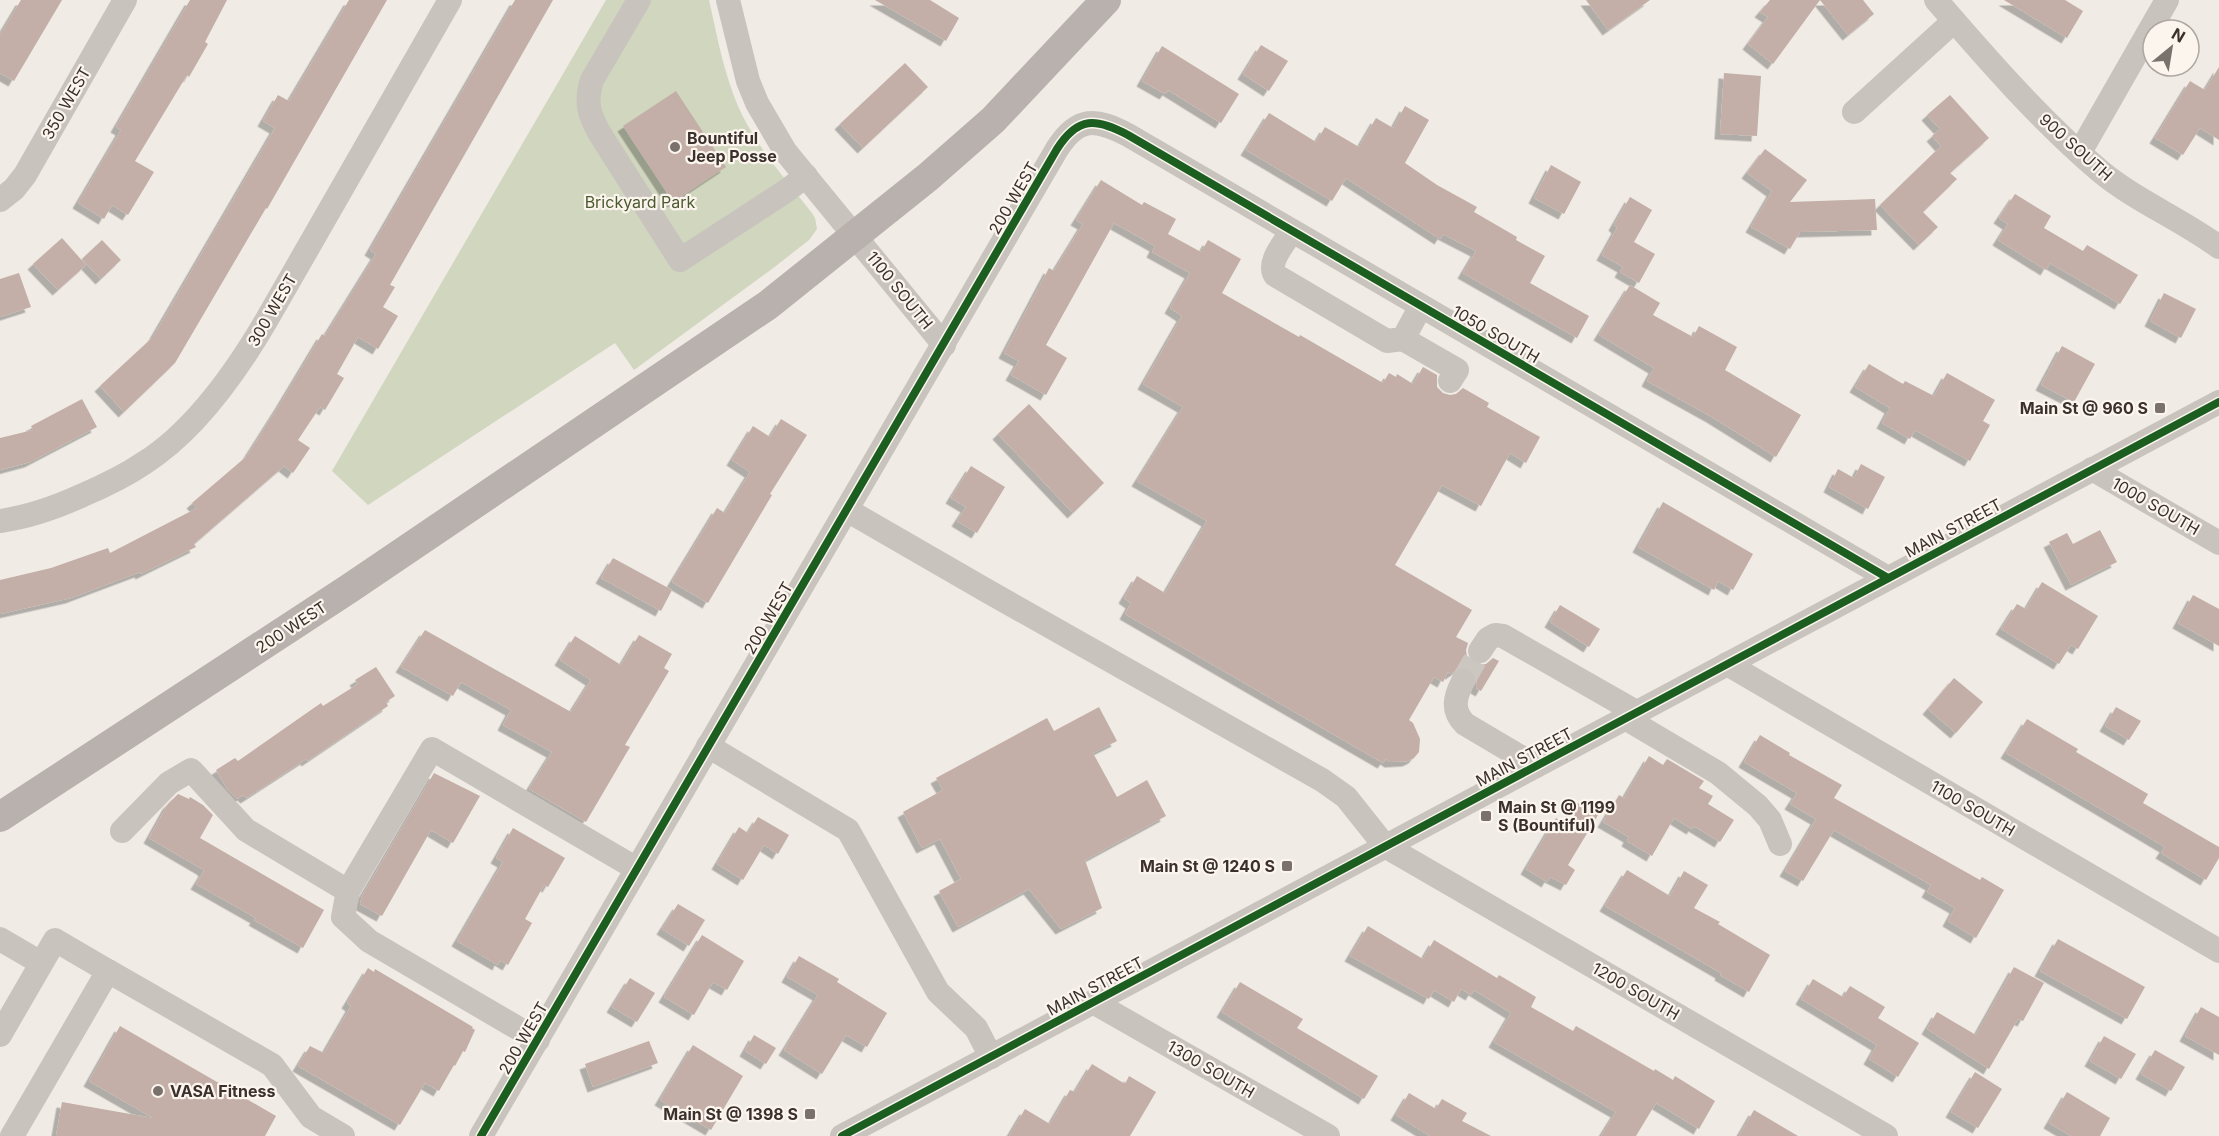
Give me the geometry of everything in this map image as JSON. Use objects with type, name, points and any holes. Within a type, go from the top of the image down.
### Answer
[{"type":"main road","name":"200 WEST","points":[[0,817],[350,588],[768,305],[928,177],[993,120],[1106,0]]},
{"type":"street","name":"350 WEST","points":[[0,200],[14,189],[25,174],[125,0]]},
{"type":"street","name":"300 WEST","points":[[0,521],[16,519],[63,504],[105,485],[146,462],[181,433],[211,401],[241,363],[256,338],[450,0]]},
{"type":"street","points":[[639,0],[592,80],[588,93],[588,107],[590,118],[681,260],[806,176]]},
{"type":"street","points":[[728,0],[741,56],[757,103],[785,151],[856,236]]},
{"type":"street","name":"900 SOUTH","points":[[1936,0],[2038,112],[2100,171],[2127,191],[2219,247]]},
{"type":"street","points":[[2080,153],[2167,0]]},
{"type":"street","points":[[1854,112],[1954,21]]},
{"type":"street","name":"1050 SOUTH","points":[[1088,124],[1101,122],[1112,126],[1888,578]]},
{"type":"street","name":"200 WEST","points":[[482,1136],[1057,149],[1069,133],[1088,124]]},
{"type":"street","points":[[1292,231],[1273,263],[1275,275],[1387,341],[1402,339],[1456,370],[1450,381]]},
{"type":"street","name":"1100 SOUTH","points":[[856,236],[944,345]]},
{"type":"street","points":[[1402,339],[1421,306]]},
{"type":"street","name":"MAIN STREET","points":[[842,1136],[2219,402]]},
{"type":"street","name":"1000 SOUTH","points":[[2092,469],[2219,543]]},
{"type":"street","points":[[847,510],[1322,780],[1346,797],[1385,846]]},
{"type":"street","points":[[1480,651],[1488,639],[1495,635],[1503,636],[1631,715],[1718,773],[1758,806],[1770,820],[1780,844]]},
{"type":"street","name":"1100 SOUTH","points":[[1727,664],[2219,951]]},
{"type":"street","points":[[1463,681],[1455,700],[1458,717],[1465,724],[1536,766]]},
{"type":"street","points":[[708,746],[848,830],[938,992],[976,1028],[991,1057]]},
{"type":"street","points":[[538,1040],[369,941],[343,917],[348,891],[432,749],[637,869]]},
{"type":"street","points":[[122,831],[170,783],[191,770],[246,830],[348,891]]},
{"type":"street","name":"1200 SOUTH","points":[[1385,846],[1886,1136]]},
{"type":"street","points":[[0,939],[41,963]]},
{"type":"street","points":[[0,1035],[54,940],[272,1065],[306,1127],[344,1136]]},
{"type":"street","points":[[12,1136],[108,971]]},
{"type":"street","name":"1300 SOUTH","points":[[1093,1002],[1328,1136]]},
{"type":"green space","name":"Brickyard Park","points":[[606,0],[709,0],[725,67],[743,116],[765,152],[812,213],[817,229],[809,240],[772,269],[634,370],[615,343],[368,505],[332,471]]},
{"type":"building","points":[[21,0],[62,0],[14,81],[0,73],[0,35]]},
{"type":"building","points":[[190,0],[227,0],[205,42],[208,44],[135,161],[154,172],[128,215],[112,205],[104,219],[78,203],[121,130],[116,127]]},
{"type":"building","points":[[349,0],[387,0],[175,363],[124,412],[100,386],[153,337],[275,128],[263,121],[278,95],[289,101]]},
{"type":"building","points":[[515,0],[553,0],[390,285],[395,287],[383,307],[398,316],[378,349],[358,337],[337,374],[344,378],[325,410],[320,407],[298,440],[310,448],[293,473],[284,466],[194,544],[196,547],[141,574],[140,572],[71,598],[0,614],[0,580],[51,568],[108,548],[110,553],[197,508],[192,503],[247,456],[322,334],[325,336],[376,254],[370,250]]},
{"type":"building","points":[[875,0],[930,0],[959,18],[946,41]]},
{"type":"building","points":[[1586,0],[1650,0],[1608,30]]},
{"type":"building","points":[[1770,0],[1820,0],[1773,64],[1748,44],[1768,17],[1760,12]]},
{"type":"building","points":[[1820,0],[1863,0],[1874,14],[1848,35]]},
{"type":"building","points":[[2004,0],[2065,0],[2083,11],[2067,38]]},
{"type":"building","points":[[1261,45],[1288,61],[1269,91],[1243,74]]},
{"type":"building","points":[[1162,46],[1239,94],[1221,123],[1168,90],[1165,94],[1142,81]]},
{"type":"building","points":[[905,63],[928,87],[863,148],[840,124]]},
{"type":"building","points":[[2219,67],[2219,140],[2200,128],[2183,155],[2155,138],[2190,81],[2205,90]]},
{"type":"building","points":[[1724,73],[1761,76],[1757,136],[1720,134]]},
{"type":"building","name":"Bountiful Jeep Posse","points":[[676,91],[726,167],[673,202],[623,126]]},
{"type":"building","points":[[1950,95],[1989,138],[1950,173],[1957,179],[1923,212],[1938,227],[1919,245],[1880,205],[1941,146],[1932,136],[1940,129],[1927,115]]},
{"type":"building","points":[[1405,106],[1429,120],[1405,163],[1437,185],[1477,207],[1474,212],[1545,256],[1530,283],[1589,316],[1577,338],[1463,273],[1476,251],[1443,234],[1440,239],[1346,178],[1332,201],[1246,150],[1269,113],[1316,142],[1325,127],[1359,147],[1376,118],[1393,128]]},
{"type":"building","points":[[1765,149],[1807,180],[1790,202],[1875,199],[1877,230],[1800,232],[1790,249],[1751,227],[1772,191],[1747,173]]},
{"type":"building","points":[[1551,165],[1581,182],[1564,214],[1534,198]]},
{"type":"building","points":[[1101,180],[1142,205],[1144,202],[1176,219],[1168,234],[1201,252],[1208,240],[1241,259],[1222,293],[1383,383],[1389,373],[1396,377],[1397,374],[1413,384],[1423,367],[1437,375],[1437,387],[1443,393],[1456,394],[1463,388],[1489,403],[1487,407],[1540,437],[1526,463],[1510,453],[1481,506],[1442,485],[1395,565],[1472,610],[1456,637],[1468,643],[1467,657],[1473,663],[1486,664],[1493,658],[1499,661],[1481,691],[1476,688],[1477,679],[1469,668],[1461,667],[1451,674],[1448,672],[1443,682],[1434,677],[1409,720],[1413,723],[1420,739],[1419,752],[1414,758],[1408,761],[1390,762],[1386,759],[1383,763],[1125,614],[1131,603],[1124,598],[1137,576],[1165,593],[1207,521],[1137,481],[1183,407],[1143,384],[1182,316],[1170,308],[1190,273],[1152,252],[1155,246],[1114,223],[1046,345],[1067,358],[1046,395],[1011,375],[1019,361],[1004,353],[1049,268],[1054,271],[1083,224],[1076,220]]},
{"type":"building","points":[[2015,194],[2051,216],[2044,228],[2083,251],[2087,245],[2138,275],[2120,304],[2050,263],[2046,270],[1998,240],[2008,224],[1999,218]]},
{"type":"building","points":[[1630,197],[1652,210],[1634,242],[1655,254],[1639,283],[1620,272],[1623,267],[1602,255],[1617,228],[1614,225]]},
{"type":"building","points":[[62,238],[86,265],[58,290],[33,264]]},
{"type":"building","points":[[102,240],[121,260],[101,279],[82,259]]},
{"type":"building","points":[[19,273],[31,307],[0,317],[0,279]]},
{"type":"building","points":[[1630,285],[1660,303],[1653,315],[1693,337],[1699,326],[1737,347],[1725,370],[1801,415],[1776,457],[1712,417],[1647,381],[1654,368],[1599,335]]},
{"type":"building","points":[[2164,293],[2196,309],[2181,338],[2150,321]]},
{"type":"building","points":[[2062,346],[2095,364],[2074,402],[2041,385]]},
{"type":"building","points":[[1869,364],[1903,384],[1905,381],[1934,396],[1947,373],[1995,400],[1983,421],[1990,425],[1970,461],[1915,430],[1910,439],[1882,423],[1890,408],[1855,387]]},
{"type":"building","points":[[82,399],[97,427],[30,462],[0,470],[0,438],[33,430],[31,426]]},
{"type":"building","points":[[1029,404],[1104,483],[1073,513],[998,434]]},
{"type":"building","points":[[781,419],[807,435],[770,494],[772,495],[708,603],[672,582],[717,508],[725,513],[750,472],[732,460],[753,426],[770,437]]},
{"type":"building","points":[[1861,464],[1885,477],[1868,509],[1829,487],[1838,469],[1854,478]]},
{"type":"building","points":[[971,466],[1005,487],[977,533],[957,521],[966,507],[951,498]]},
{"type":"building","points":[[1663,502],[1753,554],[1733,590],[1718,581],[1714,590],[1638,547]]},
{"type":"building","points":[[2100,530],[2117,562],[2071,585],[2049,542],[2067,533],[2073,544]]},
{"type":"building","points":[[613,558],[672,590],[661,611],[601,578]]},
{"type":"building","points":[[2042,582],[2098,616],[2078,649],[2071,645],[2059,664],[2001,629],[2017,604],[2026,609]]},
{"type":"building","points":[[2193,595],[2219,609],[2219,646],[2178,623]]},
{"type":"building","points":[[1560,605],[1600,629],[1589,647],[1550,622]]},
{"type":"building","points":[[425,630],[571,712],[591,680],[560,660],[575,636],[621,665],[639,635],[672,654],[664,668],[669,671],[625,745],[630,747],[586,822],[529,789],[552,752],[503,725],[511,710],[461,682],[453,696],[401,667]]},
{"type":"building","points":[[376,667],[395,696],[386,702],[388,706],[307,761],[306,759],[246,798],[243,795],[237,799],[228,790],[216,770],[235,758],[238,761],[321,703],[323,706],[358,684],[355,680]]},
{"type":"building","points":[[1954,678],[1983,702],[1956,733],[1928,709]]},
{"type":"building","points":[[1099,707],[1117,741],[1093,753],[1117,797],[1147,780],[1166,816],[1085,860],[1102,908],[1061,929],[1029,889],[958,927],[939,891],[961,879],[940,839],[922,848],[903,812],[943,790],[936,778],[1047,718],[1054,731]]},
{"type":"building","points":[[2116,707],[2141,721],[2129,740],[2105,726]]},
{"type":"building","points":[[2027,719],[2078,749],[2076,752],[2148,794],[2143,803],[2219,847],[2219,858],[2206,880],[2161,853],[2165,847],[2006,753]]},
{"type":"building","points":[[1760,735],[1790,753],[1789,755],[1842,785],[1834,798],[1980,880],[1982,877],[2004,890],[1976,938],[1948,921],[1955,908],[1927,892],[1931,885],[1834,830],[1803,881],[1785,871],[1816,819],[1790,804],[1797,793],[1744,762]]},
{"type":"building","points":[[1649,756],[1663,765],[1667,759],[1704,781],[1699,788],[1713,796],[1708,804],[1734,820],[1720,842],[1694,826],[1692,829],[1674,818],[1652,856],[1627,841],[1629,837],[1603,822],[1619,795],[1624,798]]},
{"type":"building","points":[[434,773],[480,796],[453,843],[431,830],[382,916],[360,904],[362,896]]},
{"type":"building","points":[[178,794],[189,799],[190,797],[213,815],[200,838],[324,910],[303,948],[196,884],[204,871],[202,869],[149,838],[168,804]]},
{"type":"building","points":[[1576,802],[1598,815],[1568,865],[1575,870],[1566,885],[1550,877],[1547,882],[1526,869],[1556,818],[1564,823]]},
{"type":"building","points":[[758,817],[789,835],[778,854],[764,845],[743,880],[717,864],[739,827],[748,833]]},
{"type":"building","points":[[513,828],[565,858],[548,887],[544,885],[525,919],[532,923],[508,965],[500,960],[498,965],[457,941],[503,862],[496,858]]},
{"type":"building","points":[[1627,870],[1670,896],[1684,871],[1708,885],[1694,908],[1770,955],[1749,992],[1720,975],[1721,973],[1605,906]]},
{"type":"building","points":[[678,904],[705,920],[689,946],[662,929]]},
{"type":"building","points":[[1368,926],[1423,959],[1434,940],[1497,978],[1499,975],[1536,997],[1531,1007],[1573,1031],[1576,1026],[1654,1071],[1655,1069],[1673,1080],[1675,1076],[1715,1101],[1699,1129],[1656,1103],[1636,1136],[1601,1136],[1616,1112],[1494,1042],[1511,1013],[1474,990],[1471,995],[1461,989],[1454,1002],[1434,990],[1429,999],[1350,956]]},
{"type":"building","points":[[702,935],[744,961],[727,990],[713,982],[694,1015],[664,997]]},
{"type":"building","points":[[2058,939],[2145,987],[2127,1019],[2040,971]]},
{"type":"building","points":[[799,956],[839,979],[837,982],[887,1013],[867,1047],[846,1035],[822,1074],[784,1050],[818,995],[787,977]]},
{"type":"building","points":[[2014,967],[2044,983],[2023,1021],[2018,1019],[1989,1069],[1927,1029],[1937,1012],[1976,1035]]},
{"type":"building","points":[[368,968],[374,972],[375,969],[475,1030],[465,1052],[463,1051],[439,1091],[425,1083],[400,1125],[298,1066],[310,1046],[324,1053],[351,1006],[347,1003]]},
{"type":"building","points":[[630,978],[655,993],[637,1022],[612,1007]]},
{"type":"building","points":[[1813,979],[1843,997],[1850,986],[1885,1007],[1878,1018],[1919,1043],[1898,1077],[1869,1059],[1877,1045],[1801,999]]},
{"type":"building","points":[[1240,982],[1303,1019],[1297,1028],[1378,1076],[1364,1099],[1222,1012]]},
{"type":"building","points":[[2201,1007],[2219,1017],[2219,1055],[2185,1036]]},
{"type":"building","name":"VASA Fitness","points":[[120,1026],[276,1116],[265,1136],[56,1136],[62,1102],[153,1118],[89,1081]]},
{"type":"building","points":[[754,1035],[776,1048],[766,1064],[745,1051]]},
{"type":"building","points":[[2104,1036],[2136,1054],[2121,1079],[2090,1061]]},
{"type":"building","points":[[649,1041],[658,1063],[593,1087],[585,1064]]},
{"type":"building","points":[[693,1045],[743,1076],[711,1130],[660,1100]]},
{"type":"building","points":[[2155,1050],[2185,1067],[2171,1091],[2141,1074]]},
{"type":"building","points":[[1092,1064],[1125,1084],[1129,1076],[1156,1092],[1130,1136],[1009,1136],[1025,1109],[1050,1124],[1070,1090],[1075,1092]]},
{"type":"building","points":[[1975,1072],[2002,1089],[1978,1128],[1951,1112]]},
{"type":"building","points":[[2067,1092],[2110,1118],[2100,1136],[2071,1136],[2049,1123]]},
{"type":"building","points":[[1409,1093],[1436,1109],[1442,1099],[1467,1113],[1462,1121],[1491,1136],[1430,1136],[1396,1115]]},
{"type":"building","points":[[1754,1110],[1798,1136],[1739,1136]]},
{"type":"tunnel","points":[[1463,681],[1480,651]]},
{"type":"cycle path","points":[[481,1136],[1057,149],[1072,130],[1080,126],[1097,123],[1128,135],[1888,578]]},
{"type":"cycle path","points":[[842,1136],[2219,402]]},
{"type":"place","name":"Bountiful Jeep Posse","points":[[675,147]]},
{"type":"place","name":"Main St @ 960 S","points":[[2160,408]]},
{"type":"place","name":"Main St @ 1199 S (Bountiful)","points":[[1486,816]]},
{"type":"place","name":"Main St @ 1240 S","points":[[1287,866]]},
{"type":"place","name":"VASA Fitness","points":[[158,1091]]},
{"type":"place","name":"Main St @ 1398 S","points":[[810,1114]]}]
